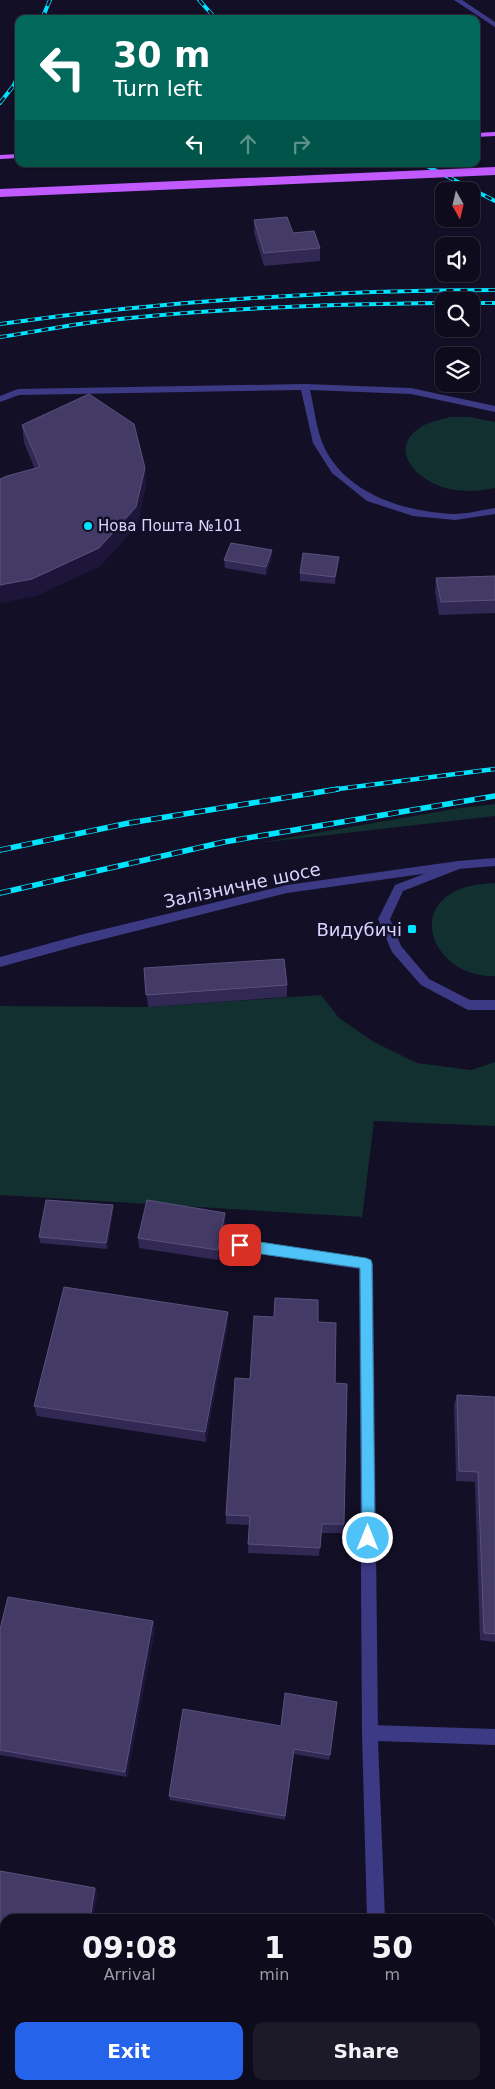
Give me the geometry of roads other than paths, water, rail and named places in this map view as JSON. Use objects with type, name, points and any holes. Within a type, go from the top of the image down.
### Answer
[{"type":"main road","points":[[480,135],[495,134]]},
{"type":"main road","points":[[0,157],[15,156]]},
{"type":"main road","points":[[0,193],[495,171]]},
{"type":"street","points":[[458,0],[495,25]]},
{"type":"street","points":[[0,398],[18,392],[305,387],[411,390],[495,408]]},
{"type":"street","points":[[305,387],[318,443],[335,471],[370,499],[413,513],[455,517],[495,511]]},
{"type":"street","name":"Залізничне шосе","points":[[0,962],[80,940],[287,889],[458,865],[495,862]]},
{"type":"street","points":[[458,865],[399,888],[384,919],[396,949],[425,982],[468,1005],[495,1005]]},
{"type":"street","points":[[240,1245],[366,1264],[370,1733],[376,1914]]},
{"type":"street","points":[[370,1733],[495,1737]]},
{"type":"railway","points":[[44,15],[50,0]]},
{"type":"railway","points":[[199,0],[212,15]]},
{"type":"railway","points":[[0,103],[15,83]]},
{"type":"railway","points":[[429,167],[495,201]]},
{"type":"railway","points":[[0,324],[124,309],[247,298],[371,292],[495,290]]},
{"type":"railway","points":[[0,337],[89,323],[187,313],[358,304],[435,303]]},
{"type":"railway","points":[[480,303],[495,303]]},
{"type":"railway","points":[[330,790],[495,769]]},
{"type":"railway","points":[[0,850],[129,823],[338,789]]},
{"type":"railway","points":[[0,893],[224,842],[495,796]]},
{"type":"place","name":"Нова Пошта №101","points":[[88,526]]},
{"type":"place","name":"Видубичі","points":[[412,929]]}]
